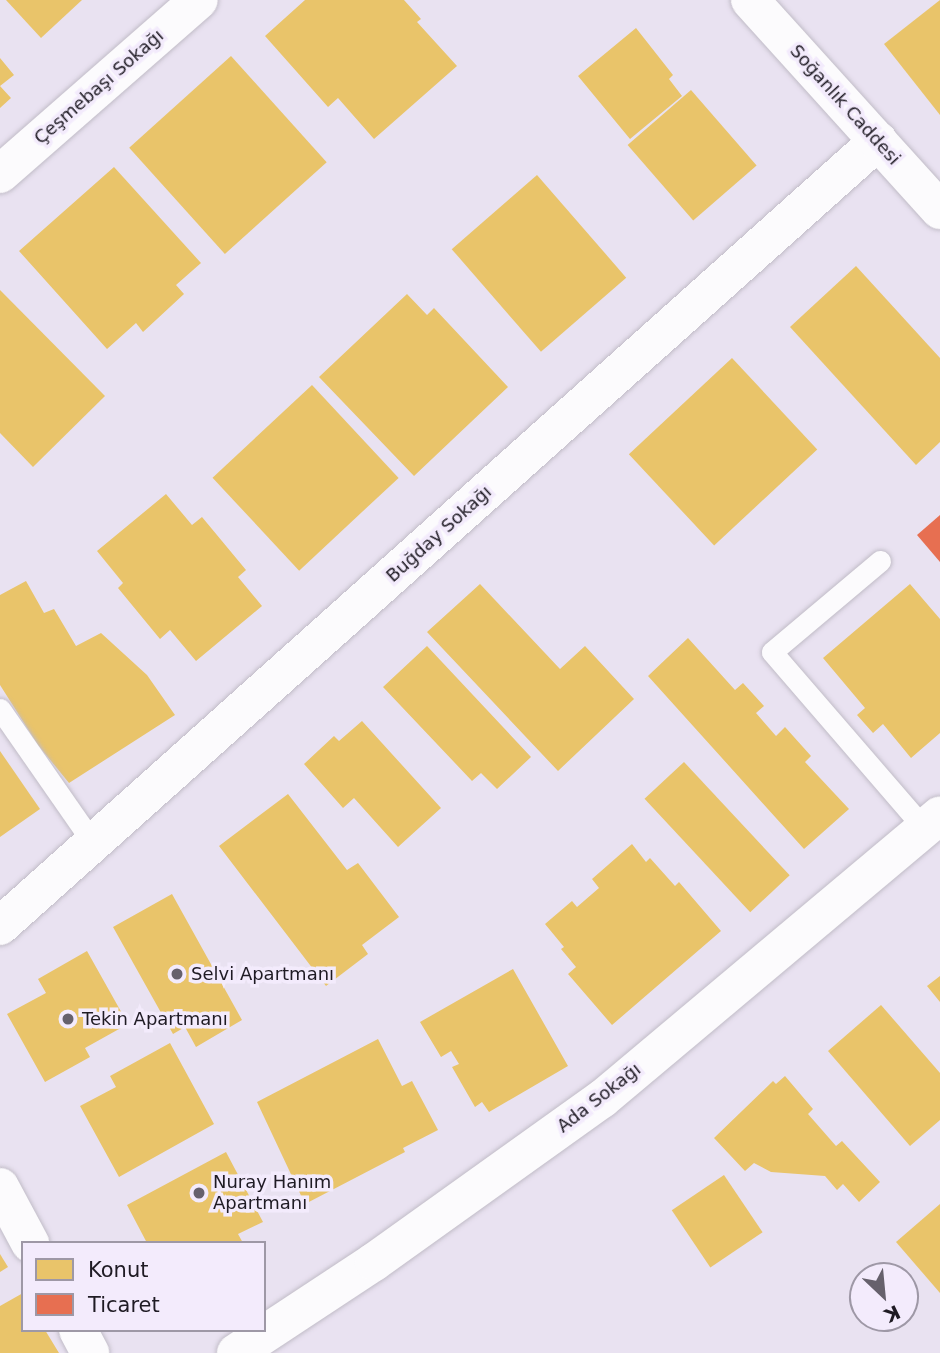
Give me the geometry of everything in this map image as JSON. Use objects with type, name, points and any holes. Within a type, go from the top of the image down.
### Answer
[{"type":"street","name":"Çeşmebaşı Sokağı","points":[[0,174],[199,0]]},
{"type":"street","name":"Soğanlık Caddesi","points":[[750,0],[940,210]]},
{"type":"street","name":"Buğday Sokağı","points":[[0,926],[878,141]]},
{"type":"street","name":"Ada Sokağı","points":[[236,1353],[373,1262],[602,1099],[932,821]]},
{"type":"street","points":[[0,1187],[29,1241]]},
{"type":"street","points":[[79,1332],[90,1353]]},
{"type":"lane","points":[[880,561],[772,652],[932,821]]},
{"type":"lane","points":[[0,709],[93,843]]},
{"type":"building: Konut","points":[[6,0],[82,0],[41,38]]},
{"type":"building: Konut","points":[[305,0],[404,0],[421,19],[417,22],[457,66],[374,139],[338,98],[328,107],[265,36]]},
{"type":"building: Konut","points":[[940,0],[940,115],[884,44]]},
{"type":"building: Konut","points":[[636,28],[673,75],[669,79],[682,96],[630,139],[578,76]]},
{"type":"building: Konut","points":[[231,56],[327,162],[225,254],[129,148]]},
{"type":"building: Konut","points":[[0,58],[14,75],[0,86]]},
{"type":"building: Konut","points":[[0,86],[11,98],[0,108]]},
{"type":"building: Konut","points":[[691,90],[757,165],[693,221],[628,145]]},
{"type":"building: Konut","points":[[114,167],[201,263],[176,285],[184,294],[143,332],[136,323],[107,349],[19,251]]},
{"type":"building: Konut","points":[[537,175],[626,278],[541,352],[452,249]]},
{"type":"building: Konut","points":[[856,266],[940,358],[940,442],[916,465],[790,327]]},
{"type":"building: Konut","points":[[0,290],[105,396],[33,467],[0,433]]},
{"type":"building: Konut","points":[[407,294],[427,315],[434,308],[508,387],[414,476],[319,377]]},
{"type":"building: Konut","points":[[732,358],[817,449],[714,546],[629,454]]},
{"type":"building: Konut","points":[[312,385],[399,478],[299,571],[213,478]]},
{"type":"building: Konut","points":[[166,494],[192,525],[202,517],[246,570],[238,577],[262,606],[196,661],[170,630],[160,639],[118,588],[123,583],[97,551]]},
{"type":"building: Konut","points":[[26,581],[44,613],[54,609],[76,646],[101,633],[147,675],[175,715],[69,783],[38,745],[0,685],[0,595]]},
{"type":"building: Konut","points":[[480,584],[560,669],[585,646],[634,699],[558,771],[427,632]]},
{"type":"building: Konut","points":[[910,584],[940,619],[940,733],[911,758],[883,724],[873,733],[857,715],[865,708],[823,658]]},
{"type":"building: Konut","points":[[688,638],[735,690],[743,683],[764,706],[756,713],[776,736],[785,727],[811,756],[805,762],[849,809],[804,849],[648,676]]},
{"type":"building: Konut","points":[[427,646],[531,757],[497,789],[481,773],[472,781],[383,687]]},
{"type":"building: Konut","points":[[362,721],[441,808],[398,847],[354,798],[343,808],[304,764],[334,736],[339,741]]},
{"type":"building: Konut","points":[[0,751],[40,809],[0,837]]},
{"type":"building: Konut","points":[[684,762],[790,875],[750,912],[645,799]]},
{"type":"building: Konut","points":[[288,794],[347,870],[358,863],[399,917],[362,945],[368,954],[326,986],[219,846]]},
{"type":"building: Konut","points":[[632,844],[646,862],[650,858],[675,886],[679,882],[721,931],[612,1025],[568,974],[576,967],[545,924],[572,901],[577,907],[599,888],[592,879]]},
{"type":"building: Konut","name":"Selvi Apartmanı","points":[[172,894],[242,1020],[196,1047],[185,1027],[173,1034],[113,927]]},
{"type":"building: Konut","name":"Tekin Apartmanı","points":[[87,951],[128,1024],[85,1048],[90,1057],[45,1082],[7,1014],[46,993],[38,979]]},
{"type":"building: Konut","points":[[513,969],[568,1066],[489,1112],[482,1102],[475,1107],[452,1067],[459,1064],[451,1051],[441,1057],[420,1022]]},
{"type":"building: Konut","points":[[940,976],[940,1002],[927,986]]},
{"type":"building: Konut","points":[[881,1005],[940,1073],[940,1120],[910,1146],[828,1051]]},
{"type":"building: Konut","points":[[378,1039],[402,1086],[412,1081],[438,1130],[403,1148],[405,1152],[305,1204],[257,1102]]},
{"type":"building: Konut","points":[[170,1043],[214,1124],[119,1177],[80,1106],[116,1087],[110,1076]]},
{"type":"building: Konut","points":[[785,1076],[813,1109],[808,1114],[836,1146],[842,1141],[880,1182],[859,1202],[843,1184],[837,1190],[825,1176],[771,1172],[754,1163],[745,1171],[714,1138],[773,1081],[776,1084]]},
{"type":"building: Konut","name":"Nuray Hanım Apartmanı","points":[[226,1152],[263,1222],[238,1234],[242,1241],[146,1241],[127,1205]]},
{"type":"building: Konut","points":[[724,1175],[763,1232],[710,1267],[672,1210]]},
{"type":"building: Konut","points":[[940,1204],[940,1293],[919,1269],[919,1262],[913,1262],[896,1242]]},
{"type":"building: Konut","points":[[0,1254],[8,1267],[0,1272]]},
{"type":"building: Konut","points":[[21,1294],[21,1332],[46,1332],[59,1353],[0,1353],[0,1306]]},
{"type":"building: Ticaret","points":[[940,515],[940,562],[917,535]]},
{"type":"place","name":"Selvi Apartmanı","points":[[177,974]]},
{"type":"place","name":"Tekin Apartmanı","points":[[68,1019]]},
{"type":"place","name":"Nuray Hanım Apartmanı","points":[[199,1193]]}]
